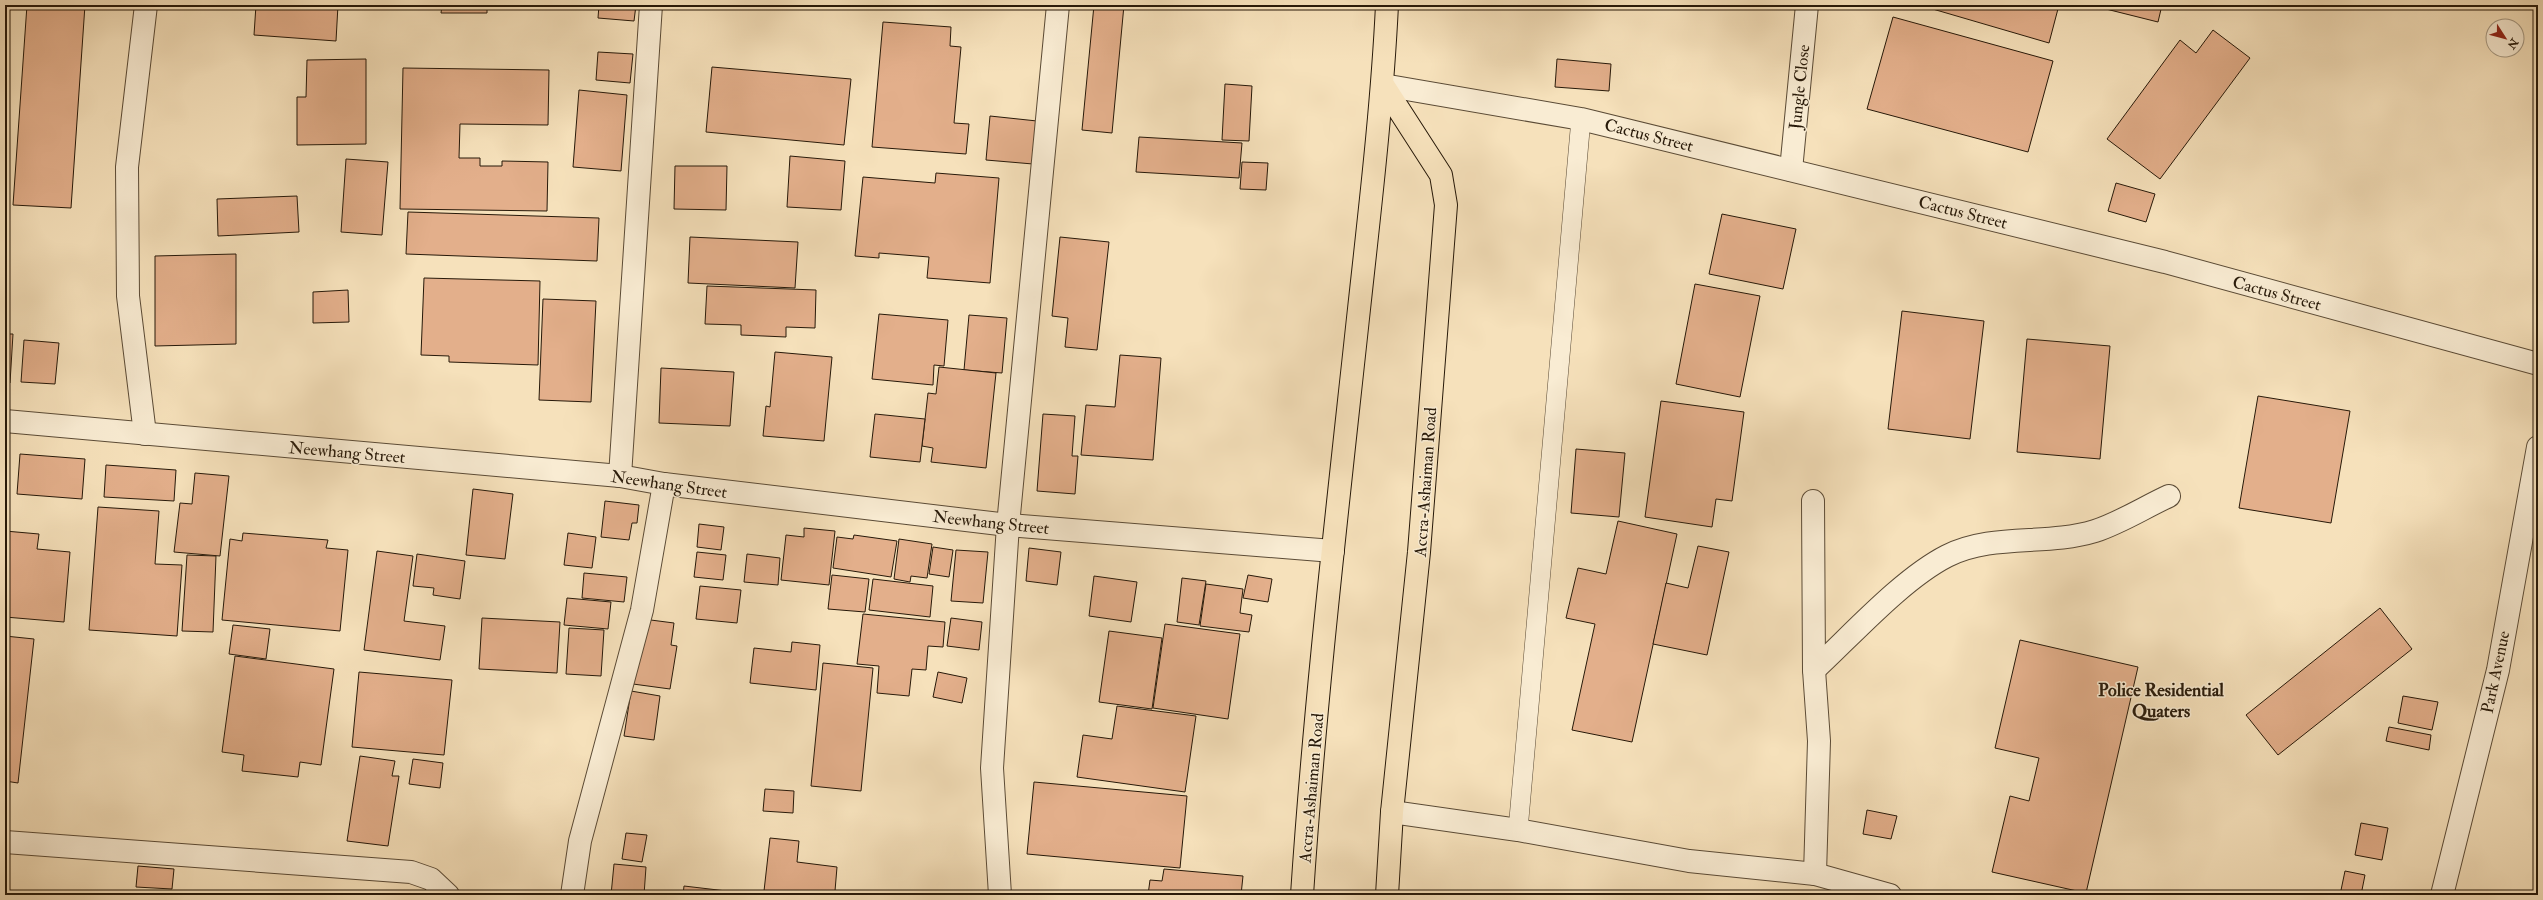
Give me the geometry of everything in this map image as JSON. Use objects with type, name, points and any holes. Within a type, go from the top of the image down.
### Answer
[{"type":"main road","name":"Accra-Ashaiman Road","points":[[1302,895],[1307,816],[1333,551],[1383,85],[1387,5]]},
{"type":"main road","name":"Accra-Ashaiman Road","points":[[1383,85],[1441,175],[1446,205],[1419,552],[1392,812],[1387,895]]},
{"type":"street","points":[[145,434],[128,296],[127,167],[146,5]]},
{"type":"street","points":[[620,476],[651,5]]},
{"type":"street","points":[[1000,895],[992,768],[1008,525],[1058,5]]},
{"type":"street","name":"Jungle Close","points":[[1791,170],[1807,5]]},
{"type":"street","name":"Cactus Street","points":[[1383,85],[1581,118],[2164,262],[2538,364]]},
{"type":"street","name":"Neewhang Street","points":[[5,420],[145,434],[620,476],[664,484],[1008,525],[1333,551]]},
{"type":"street","name":"Park Avenue","points":[[2442,895],[2498,670],[2538,447]]},
{"type":"street","points":[[572,895],[580,841],[642,610],[664,484]]},
{"type":"street","points":[[1814,670],[1912,578],[1947,556],[1986,542],[2051,538],[2095,530],[2169,496]]},
{"type":"street","points":[[1813,501],[1814,670],[1819,742],[1815,874]]},
{"type":"street","points":[[1392,812],[1518,830],[1689,861],[1815,874],[1890,895]]},
{"type":"street","points":[[5,842],[411,872],[431,880],[448,895]]},
{"type":"lane","points":[[1518,830],[1581,118]]},
{"type":"building","points":[[27,5],[85,5],[71,208],[13,205]]},
{"type":"building","points":[[256,5],[338,5],[336,41],[254,35]]},
{"type":"building","points":[[442,5],[487,5],[487,13],[441,13]]},
{"type":"building","points":[[599,5],[636,5],[634,21],[598,18]]},
{"type":"building","points":[[878,5],[917,5],[917,8]]},
{"type":"building","points":[[918,5],[973,5],[973,9]]},
{"type":"building","points":[[1094,5],[1124,5],[1112,133],[1082,130]]},
{"type":"building","points":[[1919,5],[2059,5],[2049,43]]},
{"type":"building","points":[[2090,5],[2162,5],[2158,22]]},
{"type":"building","points":[[1893,17],[2053,61],[2028,152],[1867,109]]},
{"type":"building","points":[[883,22],[951,27],[950,46],[961,47],[954,123],[969,124],[966,154],[872,147]]},
{"type":"building","points":[[2213,30],[2250,58],[2160,179],[2107,139],[2180,40],[2196,53]]},
{"type":"building","points":[[598,52],[633,54],[630,83],[596,80]]},
{"type":"building","points":[[366,59],[366,144],[297,145],[297,97],[306,97],[307,60]]},
{"type":"building","points":[[1557,59],[1611,64],[1609,91],[1555,87]]},
{"type":"building","points":[[712,67],[851,79],[844,145],[706,132]]},
{"type":"building","points":[[403,68],[549,70],[548,125],[460,124],[459,158],[480,158],[480,166],[502,166],[502,161],[548,162],[547,211],[400,209]]},
{"type":"building","points":[[1225,84],[1252,86],[1249,141],[1222,140]]},
{"type":"building","points":[[579,90],[627,95],[621,171],[573,167]]},
{"type":"building","points":[[990,116],[1037,121],[1033,164],[986,160]]},
{"type":"building","points":[[1139,137],[1242,143],[1239,178],[1136,172]]},
{"type":"building","points":[[790,156],[845,161],[841,210],[787,207]]},
{"type":"building","points":[[346,159],[388,162],[382,235],[341,232]]},
{"type":"building","points":[[1242,162],[1268,163],[1266,190],[1240,189]]},
{"type":"building","points":[[675,166],[727,166],[726,210],[674,209]]},
{"type":"building","points":[[936,173],[999,178],[990,283],[927,278],[929,257],[879,253],[879,258],[855,256],[863,177],[935,183]]},
{"type":"building","points":[[2116,183],[2155,194],[2146,222],[2108,211]]},
{"type":"building","points":[[297,196],[299,232],[218,236],[217,199]]},
{"type":"building","points":[[408,212],[599,218],[597,261],[406,254]]},
{"type":"building","points":[[1722,214],[1796,229],[1783,289],[1709,274]]},
{"type":"building","points":[[690,237],[798,242],[795,288],[688,283]]},
{"type":"building","points":[[1060,237],[1109,242],[1097,350],[1065,347],[1068,318],[1052,316]]},
{"type":"building","points":[[236,254],[236,344],[155,346],[155,256]]},
{"type":"building","points":[[424,278],[540,281],[538,365],[449,362],[449,356],[421,355]]},
{"type":"building","points":[[1695,284],[1760,296],[1740,397],[1676,384]]},
{"type":"building","points":[[707,286],[816,290],[815,328],[786,327],[786,337],[741,335],[741,325],[705,324]]},
{"type":"building","points":[[348,290],[349,322],[313,323],[313,292]]},
{"type":"building","points":[[543,299],[596,301],[591,402],[539,400]]},
{"type":"building","points":[[1902,311],[1984,321],[1970,439],[1888,429]]},
{"type":"building","points":[[879,314],[948,320],[944,366],[934,365],[933,385],[872,379]]},
{"type":"building","points":[[969,315],[1007,318],[1002,373],[964,370]]},
{"type":"building","points":[[5,334],[13,334],[10,383],[5,383]]},
{"type":"building","points":[[2027,339],[2110,346],[2100,459],[2017,452]]},
{"type":"building","points":[[24,340],[59,343],[55,384],[21,382]]},
{"type":"building","points":[[775,352],[832,357],[824,441],[763,436],[766,406],[770,407]]},
{"type":"building","points":[[1120,355],[1161,358],[1153,460],[1081,455],[1086,405],[1115,407]]},
{"type":"building","points":[[939,367],[996,373],[986,468],[931,462],[933,448],[922,446],[928,393],[936,394]]},
{"type":"building","points":[[661,368],[734,372],[730,426],[659,423]]},
{"type":"building","points":[[2258,396],[2350,411],[2331,523],[2239,508]]},
{"type":"building","points":[[1661,401],[1744,412],[1732,501],[1716,499],[1712,527],[1645,517]]},
{"type":"building","points":[[875,414],[925,419],[920,462],[870,457]]},
{"type":"building","points":[[1043,414],[1075,416],[1072,456],[1078,456],[1075,494],[1037,491]]},
{"type":"building","points":[[1576,449],[1625,453],[1619,517],[1571,513]]},
{"type":"building","points":[[20,454],[85,459],[82,499],[17,494]]},
{"type":"building","points":[[106,465],[176,470],[174,501],[104,497]]},
{"type":"building","points":[[195,473],[229,476],[220,556],[174,552],[180,503],[192,504]]},
{"type":"building","points":[[473,489],[513,494],[505,559],[466,555]]},
{"type":"building","points":[[605,501],[639,505],[637,523],[632,523],[629,540],[601,537]]},
{"type":"building","points":[[98,507],[159,511],[155,564],[182,565],[177,636],[89,630]]},
{"type":"building","points":[[1618,521],[1677,534],[1632,742],[1572,730],[1595,624],[1566,618],[1578,568],[1606,574]]},
{"type":"building","points":[[699,524],[724,527],[721,550],[697,547]]},
{"type":"building","points":[[804,528],[835,531],[829,585],[781,580],[786,535],[804,537]]},
{"type":"building","points":[[5,531],[39,534],[37,549],[70,552],[64,622],[5,617]]},
{"type":"building","points":[[243,533],[328,540],[326,548],[348,550],[340,631],[222,620],[230,539],[242,541]]},
{"type":"building","points":[[568,533],[596,537],[592,568],[564,565]]},
{"type":"building","points":[[854,535],[897,541],[891,577],[833,568],[837,537],[853,539]]},
{"type":"building","points":[[899,539],[932,544],[927,578],[911,576],[910,582],[894,579]]},
{"type":"building","points":[[1698,546],[1729,552],[1707,655],[1653,644],[1666,583],[1688,588]]},
{"type":"building","points":[[933,547],[953,550],[949,577],[929,574]]},
{"type":"building","points":[[1029,548],[1061,552],[1057,585],[1026,581]]},
{"type":"building","points":[[956,550],[988,552],[983,603],[951,601]]},
{"type":"building","points":[[377,551],[413,556],[404,621],[445,626],[440,660],[364,650]]},
{"type":"building","points":[[697,552],[726,555],[723,580],[694,577]]},
{"type":"building","points":[[417,554],[465,561],[460,599],[433,595],[434,588],[413,586]]},
{"type":"building","points":[[747,554],[780,558],[778,585],[744,582]]},
{"type":"building","points":[[187,555],[216,556],[213,632],[182,631]]},
{"type":"building","points":[[584,573],[627,577],[624,602],[582,598]]},
{"type":"building","points":[[832,575],[869,579],[865,612],[828,609]]},
{"type":"building","points":[[1248,575],[1272,579],[1268,602],[1243,598]]},
{"type":"building","points":[[1094,576],[1137,582],[1131,622],[1089,616]]},
{"type":"building","points":[[1182,578],[1206,581],[1199,625],[1177,622]]},
{"type":"building","points":[[873,579],[933,586],[930,617],[869,610]]},
{"type":"building","points":[[1206,584],[1243,589],[1240,613],[1252,615],[1249,632],[1200,626]]},
{"type":"building","points":[[700,586],[741,590],[737,623],[696,619]]},
{"type":"building","points":[[567,598],[611,602],[608,629],[564,625]]},
{"type":"building","points":[[2380,608],[2412,649],[2278,755],[2246,715]]},
{"type":"building","points":[[863,614],[945,622],[943,647],[928,646],[926,670],[912,669],[909,696],[877,693],[879,666],[857,664]]},
{"type":"building","points":[[482,618],[560,622],[557,673],[479,669]]},
{"type":"building","points":[[951,618],[982,622],[979,650],[947,646]]},
{"type":"building","points":[[643,619],[674,623],[671,645],[677,646],[670,689],[633,684]]},
{"type":"building","points":[[1165,624],[1240,634],[1228,719],[1153,708]]},
{"type":"building","points":[[233,625],[270,629],[266,659],[229,654]]},
{"type":"building","points":[[569,628],[604,630],[601,676],[566,674]]},
{"type":"building","points":[[1109,631],[1162,638],[1152,709],[1099,702]]},
{"type":"building","points":[[5,636],[34,639],[18,783],[5,781]]},
{"type":"building","points":[[2020,640],[2138,667],[2086,893],[1992,872],[2010,796],[2029,801],[2039,758],[1995,748]]},
{"type":"building","points":[[792,642],[820,645],[816,690],[750,683],[754,648],[791,652]]},
{"type":"building","points":[[235,656],[334,669],[321,765],[300,762],[298,777],[242,771],[244,755],[222,752]]},
{"type":"building","points":[[823,663],[873,668],[861,791],[811,786]]},
{"type":"building","points":[[359,672],[452,680],[444,755],[352,747]]},
{"type":"building","points":[[938,672],[967,678],[962,703],[933,697]]},
{"type":"building","points":[[631,691],[660,696],[654,740],[624,736]]},
{"type":"building","points":[[2403,696],[2438,702],[2432,730],[2398,723]]},
{"type":"building","points":[[1117,706],[1196,716],[1185,792],[1077,777],[1083,735],[1112,739]]},
{"type":"building","points":[[2389,727],[2431,735],[2429,750],[2386,741]]},
{"type":"building","points":[[360,756],[395,761],[392,776],[399,776],[388,846],[347,841]]},
{"type":"building","points":[[413,759],[443,763],[440,788],[409,784]]},
{"type":"building","points":[[1034,782],[1187,796],[1180,868],[1027,854]]},
{"type":"building","points":[[765,789],[794,791],[793,813],[763,811]]},
{"type":"building","points":[[1867,810],[1897,816],[1891,839],[1863,834]]},
{"type":"building","points":[[2361,823],[2388,828],[2382,860],[2355,855]]},
{"type":"building","points":[[626,833],[647,835],[642,862],[622,859]]},
{"type":"building","points":[[770,838],[799,841],[797,862],[837,867],[835,891],[832,891],[832,895],[787,895],[764,891]]},
{"type":"building","points":[[614,864],[646,867],[644,895],[611,895]]},
{"type":"building","points":[[138,866],[174,869],[172,889],[136,887]]},
{"type":"building","points":[[1164,869],[1243,876],[1241,895],[1148,895],[1150,880],[1162,881]]},
{"type":"building","points":[[2345,871],[2365,875],[2361,895],[2340,895]]},
{"type":"building","points":[[684,886],[735,892],[735,895],[683,895]]},
{"type":"building","points":[[40,892],[72,895],[40,895]]},
{"type":"district","name":"Police Residential Quaters","points":[[2161,700]]}]
